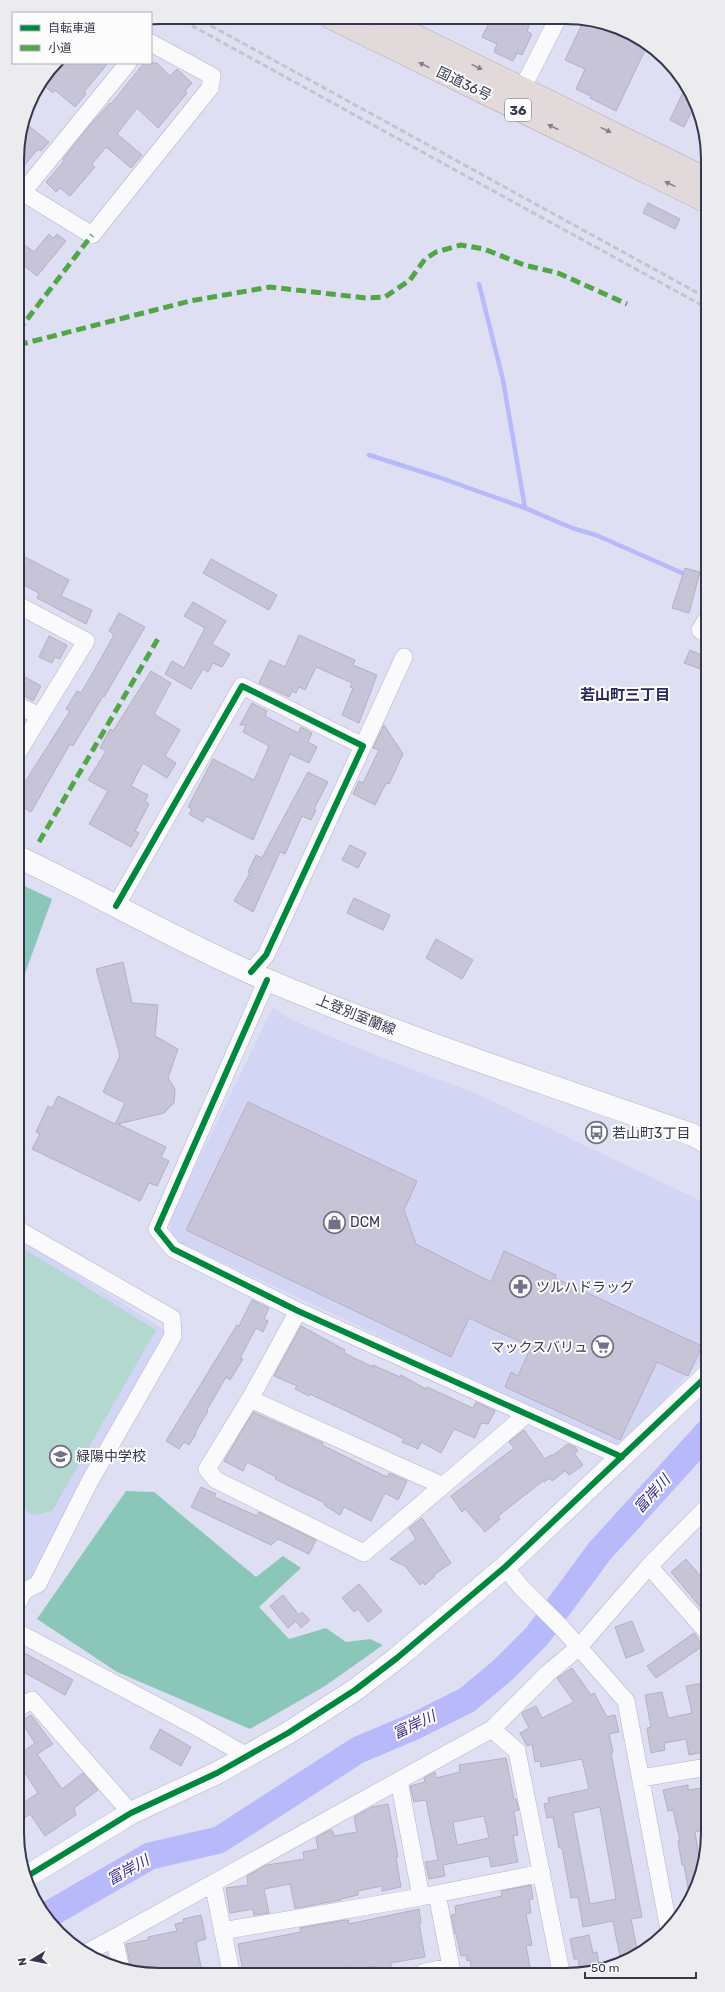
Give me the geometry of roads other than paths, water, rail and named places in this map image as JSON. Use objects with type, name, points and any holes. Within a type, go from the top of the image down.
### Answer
[{"type":"highway","name":"国道36号","points":[[343,24],[701,199]]},
{"type":"highway","name":"国道36号","points":[[392,24],[701,176]]},
{"type":"street","points":[[522,89],[555,24]]},
{"type":"street","points":[[24,193],[92,235],[210,88],[212,76],[152,44]]},
{"type":"street","points":[[24,186],[127,64]]},
{"type":"street","points":[[24,608],[86,641],[24,742]]},
{"type":"street","points":[[404,657],[266,955],[259,976],[157,1230],[173,1249],[298,1311],[622,1457]]},
{"type":"street","points":[[116,906],[242,686],[363,746]]},
{"type":"street","points":[[24,709],[40,716]]},
{"type":"street","name":"上登別室蘭線","points":[[24,860],[259,976],[404,1034],[693,1135],[701,1140]]},
{"type":"street","points":[[24,1233],[172,1318],[173,1336],[90,1481],[38,1584],[24,1591]]},
{"type":"street","points":[[298,1311],[250,1399],[207,1469],[216,1480],[364,1553],[441,1485],[527,1414]]},
{"type":"street","points":[[31,1874],[131,1813],[217,1773],[288,1733],[355,1690],[397,1658],[505,1568],[701,1382]]},
{"type":"street","points":[[250,1399],[441,1485]]},
{"type":"street","points":[[92,1950],[492,1729],[548,1672],[578,1648],[649,1566],[701,1513]]},
{"type":"street","points":[[649,1566],[701,1625]]},
{"type":"street","points":[[505,1568],[521,1587],[562,1628],[626,1701],[642,1778],[667,1921]]},
{"type":"street","points":[[24,1635],[193,1725],[247,1756]]},
{"type":"street","points":[[24,1705],[32,1700],[131,1813]]},
{"type":"street","points":[[492,1729],[517,1750],[560,1968]]},
{"type":"street","points":[[642,1778],[701,1768]]},
{"type":"street","points":[[399,1781],[429,1895],[450,1968]]},
{"type":"street","points":[[222,1931],[429,1895],[542,1873]]},
{"type":"street","points":[[213,1883],[230,1968]]},
{"type":"street","points":[[114,1938],[120,1962]]},
{"type":"waterway","points":[[479,284],[503,380],[525,508]]},
{"type":"waterway","points":[[369,455],[438,477],[525,508],[572,528],[596,535],[682,573]]},
{"type":"waterway","name":"富岸川","points":[[51,1913],[150,1856],[219,1840],[358,1750],[415,1726],[467,1700],[503,1670],[537,1636],[599,1552],[701,1440]]},
{"type":"railway","points":[[189,24],[701,305]]},
{"type":"railway","points":[[208,24],[701,295]]},
{"type":"place","name":"若山町3丁目","points":[[597,1133]]},
{"type":"place","name":"DCM","points":[[334,1222]]},
{"type":"place","name":"ツルハドラッグ","points":[[520,1287]]},
{"type":"place","name":"マックスバリュ","points":[[603,1347]]},
{"type":"place","name":"緑陽中学校","points":[[60,1456]]},
{"type":"district","name":"若山町三丁目","points":[[625,695]]}]
